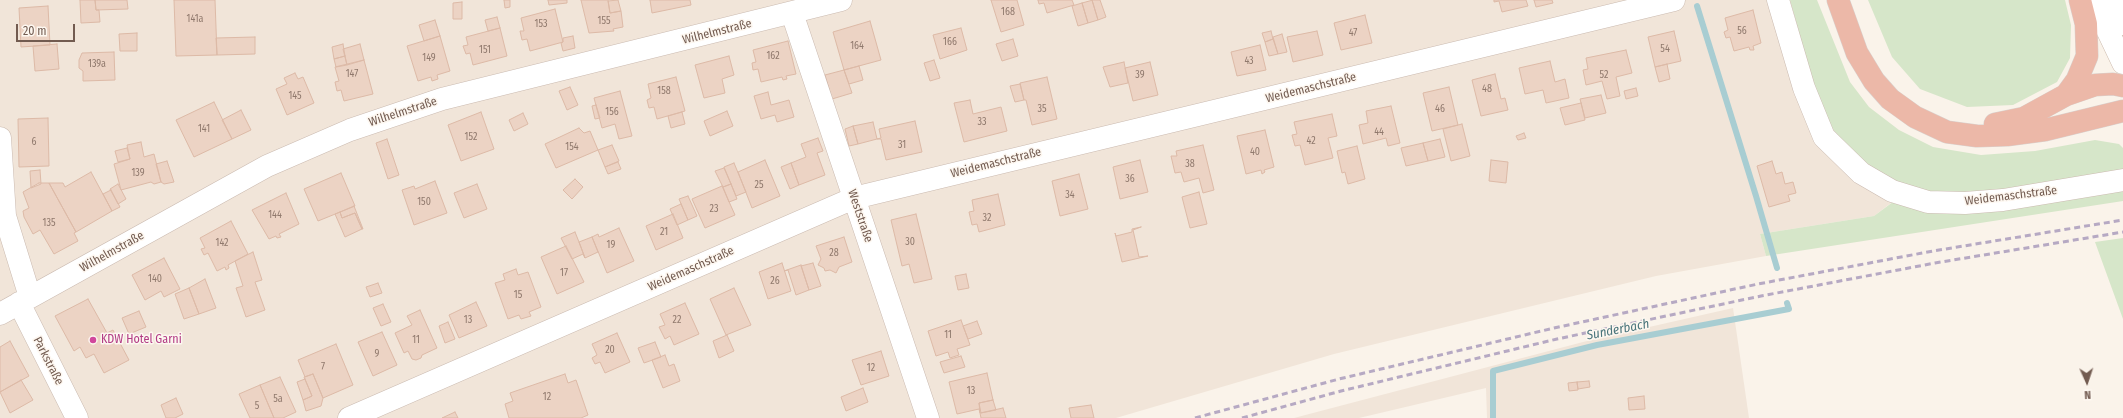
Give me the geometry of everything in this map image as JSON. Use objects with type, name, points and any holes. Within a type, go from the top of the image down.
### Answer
[{"type":"highway","points":[[1838,0],[1857,53],[1874,81],[1890,99],[1915,117],[1947,132],[1977,136],[2006,135],[2045,130],[2123,111]]},
{"type":"highway","points":[[1851,0],[1862,35],[1877,66],[1900,92],[1923,109],[1957,121],[1993,124],[2024,118],[2066,95],[2095,85],[2113,84],[2123,86]]},
{"type":"highway","points":[[2066,95],[2077,80],[2086,56],[2086,24],[2080,0]]},
{"type":"street","name":"Weidemaschstraße","points":[[349,418],[854,198],[1674,0]]},
{"type":"street","name":"Weidemaschstraße","points":[[1778,0],[1804,88],[1824,137],[1860,173],[1892,191],[1928,202],[1966,203],[2003,200],[2123,180]]},
{"type":"street","points":[[2093,0],[2123,63]]},
{"type":"street","points":[[2116,0],[2123,24]]},
{"type":"street","name":"Wilhelmstraße","points":[[0,314],[267,166],[350,130],[442,99],[792,13],[834,1]]},
{"type":"street","name":"Weststraße","points":[[792,13],[928,418]]},
{"type":"street","name":"Parkstraße","points":[[0,138],[3,217],[25,300],[76,418]]},
{"type":"shaded area","points":[[0,0],[1790,0],[1816,94],[1913,186],[1874,216],[1760,234],[1766,256],[1656,276],[1334,354],[1116,418],[0,418]]},
{"type":"shaded area","points":[[1733,308],[1749,418],[1487,418],[1486,388],[1359,418],[1294,418],[1583,342]]},
{"type":"green space","points":[[1790,0],[1817,0],[1850,82],[1869,107],[1899,130],[1933,147],[1981,155],[2035,151],[2095,140],[2119,144],[2123,148],[2123,201],[1766,256],[1760,234],[1874,216],[1913,187],[1881,176],[1853,154],[1832,128],[1816,94]]},
{"type":"green space","points":[[1868,0],[2065,0],[2071,25],[2070,58],[2057,82],[2013,105],[1967,107],[1920,89],[1892,57]]},
{"type":"green space","points":[[2123,238],[2123,319],[2095,242]]},
{"type":"building","points":[[80,0],[95,0],[96,10],[99,10],[100,22],[81,23]]},
{"type":"building","points":[[95,0],[127,0],[128,9],[96,10]]},
{"type":"building","points":[[174,0],[215,0],[217,55],[176,56]]},
{"type":"building","points":[[504,0],[510,0],[510,7],[505,8]]},
{"type":"building","points":[[548,0],[567,0],[567,3],[549,5]]},
{"type":"building","points":[[581,0],[608,0],[610,13],[621,11],[623,27],[613,29],[614,31],[589,33]]},
{"type":"building","points":[[618,0],[621,11],[610,13],[608,1]]},
{"type":"building","points":[[650,0],[690,0],[691,5],[652,13]]},
{"type":"building","points":[[991,0],[1017,0],[1024,25],[1001,32]]},
{"type":"building","points":[[1038,0],[1072,0],[1074,5],[1047,13],[1044,3],[1039,4]]},
{"type":"building","points":[[1092,0],[1100,0],[1106,17],[1098,20]]},
{"type":"building","points":[[1092,0],[1098,20],[1088,23],[1082,3]]},
{"type":"building","points":[[1494,0],[1526,0],[1528,6],[1502,12],[1499,1],[1494,2]]},
{"type":"building","points":[[1534,0],[1552,0],[1553,3],[1536,7]]},
{"type":"building","points":[[462,2],[462,19],[453,19],[453,3]]},
{"type":"building","points":[[1082,3],[1088,23],[1078,26],[1072,6]]},
{"type":"building","points":[[48,6],[50,45],[21,47],[19,8]]},
{"type":"building","points":[[555,9],[563,42],[530,51],[527,39],[522,40],[520,31],[524,31],[521,18]]},
{"type":"building","points":[[1753,10],[1761,43],[1753,46],[1754,50],[1750,50],[1749,47],[1734,51],[1730,37],[1726,38],[1724,32],[1728,30],[1725,18]]},
{"type":"building","points":[[1365,15],[1372,43],[1341,50],[1334,23]]},
{"type":"building","points":[[497,17],[500,28],[488,31],[485,20]]},
{"type":"building","points":[[435,20],[440,36],[424,41],[419,25]]},
{"type":"building","points":[[870,21],[881,60],[844,70],[833,32]]},
{"type":"building","points":[[500,28],[507,56],[473,65],[470,53],[466,54],[463,46],[468,45],[466,37]]},
{"type":"building","points":[[961,28],[967,50],[940,59],[933,35]]},
{"type":"building","points":[[1271,31],[1273,39],[1265,42],[1262,33]]},
{"type":"building","points":[[1317,31],[1323,55],[1293,62],[1287,37]]},
{"type":"building","points":[[1674,31],[1681,61],[1655,67],[1648,37]]},
{"type":"building","points":[[137,33],[137,51],[120,51],[119,34]]},
{"type":"building","points":[[1282,34],[1287,52],[1278,54],[1273,37]]},
{"type":"building","points":[[440,36],[450,71],[437,75],[438,79],[432,81],[431,77],[418,81],[407,46]]},
{"type":"building","points":[[573,36],[575,48],[563,51],[561,43],[563,42],[563,38]]},
{"type":"building","points":[[255,37],[255,54],[217,55],[216,38]]},
{"type":"building","points":[[1013,39],[1018,56],[1002,61],[996,44]]},
{"type":"building","points":[[1273,39],[1278,54],[1269,56],[1265,42]]},
{"type":"building","points":[[788,41],[796,74],[786,76],[787,79],[783,80],[782,77],[761,82],[758,69],[753,70],[752,63],[756,62],[753,50]]},
{"type":"building","points":[[57,44],[59,69],[35,71],[33,46]]},
{"type":"building","points":[[343,44],[345,56],[334,59],[332,47]]},
{"type":"building","points":[[360,44],[364,60],[347,65],[343,49]]},
{"type":"building","points":[[1260,45],[1266,70],[1237,76],[1231,52]]},
{"type":"building","points":[[1626,50],[1632,73],[1616,77],[1620,96],[1607,99],[1602,81],[1586,85],[1583,70],[1588,69],[1586,58]]},
{"type":"building","points":[[114,52],[115,80],[83,81],[83,71],[79,68],[79,60],[82,53]]},
{"type":"building","points":[[345,56],[347,65],[336,67],[334,59]]},
{"type":"building","points":[[729,56],[734,75],[722,79],[725,93],[704,98],[695,65]]},
{"type":"building","points":[[364,60],[373,94],[344,101],[341,90],[337,91],[335,82],[339,81],[335,67]]},
{"type":"building","points":[[934,60],[940,78],[930,81],[924,63]]},
{"type":"building","points":[[1550,61],[1555,82],[1565,79],[1569,98],[1546,103],[1543,90],[1525,94],[1519,68]]},
{"type":"building","points":[[1124,62],[1128,83],[1110,87],[1103,67]]},
{"type":"building","points":[[1150,62],[1158,95],[1133,101],[1125,68]]},
{"type":"building","points":[[1667,64],[1670,79],[1659,82],[1655,67]]},
{"type":"building","points":[[859,66],[863,80],[849,84],[844,70]]},
{"type":"building","points":[[844,70],[852,93],[832,99],[825,75]]},
{"type":"building","points":[[295,73],[298,79],[303,77],[314,103],[287,115],[276,89],[287,84],[284,78]]},
{"type":"building","points":[[1495,74],[1501,99],[1505,98],[1508,110],[1481,116],[1472,80]]},
{"type":"building","points":[[676,77],[685,111],[657,119],[654,107],[649,108],[647,100],[651,98],[648,84]]},
{"type":"building","points":[[1047,77],[1057,119],[1032,125],[1020,83]]},
{"type":"building","points":[[1020,84],[1024,100],[1015,102],[1010,86]]},
{"type":"building","points":[[570,87],[578,105],[567,110],[559,91]]},
{"type":"building","points":[[1449,87],[1458,125],[1432,131],[1423,93]]},
{"type":"building","points":[[1636,88],[1638,96],[1626,99],[1624,91]]},
{"type":"building","points":[[620,91],[632,136],[619,139],[615,124],[602,128],[594,98]]},
{"type":"building","points":[[768,92],[771,105],[789,100],[794,117],[777,122],[775,115],[761,119],[754,96]]},
{"type":"building","points":[[1601,95],[1606,113],[1585,118],[1580,99]]},
{"type":"building","points":[[970,100],[973,114],[1001,107],[1007,131],[964,142],[954,103]]},
{"type":"building","points":[[214,102],[232,139],[194,157],[176,120]]},
{"type":"building","points":[[1581,103],[1585,120],[1565,125],[1560,108]]},
{"type":"building","points":[[596,105],[600,118],[595,119],[592,106]]},
{"type":"building","points":[[1391,106],[1400,143],[1388,146],[1386,138],[1363,144],[1359,125],[1368,123],[1366,111]]},
{"type":"building","points":[[241,110],[251,130],[232,139],[222,120]]},
{"type":"building","points":[[727,111],[733,126],[710,136],[704,121]]},
{"type":"building","points":[[481,112],[494,149],[461,161],[448,125]]},
{"type":"building","points":[[682,112],[685,124],[671,128],[668,116]]},
{"type":"building","points":[[523,113],[528,124],[514,131],[509,120]]},
{"type":"building","points":[[1332,114],[1337,136],[1328,138],[1333,158],[1305,165],[1300,145],[1295,146],[1292,135],[1297,134],[1294,122]]},
{"type":"building","points":[[48,118],[49,166],[19,167],[18,119]]},
{"type":"building","points":[[915,121],[922,152],[886,160],[881,139],[877,139],[881,138],[879,129]]},
{"type":"building","points":[[873,122],[877,139],[858,144],[853,126]]},
{"type":"building","points":[[1462,124],[1470,156],[1451,161],[1443,129]]},
{"type":"building","points":[[853,126],[858,144],[849,146],[845,129]]},
{"type":"building","points":[[579,128],[584,133],[590,131],[598,150],[556,168],[545,144]]},
{"type":"building","points":[[1265,130],[1274,167],[1264,170],[1265,172],[1262,174],[1261,170],[1246,174],[1237,136]]},
{"type":"building","points":[[1524,133],[1526,138],[1518,140],[1516,136]]},
{"type":"building","points":[[818,138],[823,151],[817,153],[825,175],[799,185],[791,163],[806,157],[801,144]]},
{"type":"building","points":[[387,139],[399,175],[388,179],[376,143]]},
{"type":"building","points":[[1440,139],[1445,157],[1428,161],[1423,143]]},
{"type":"building","points":[[141,142],[144,157],[154,154],[161,182],[154,184],[151,182],[121,190],[114,164],[130,159],[127,145]]},
{"type":"building","points":[[1423,143],[1428,161],[1406,166],[1401,148]]},
{"type":"building","points":[[612,145],[619,161],[605,167],[598,150]]},
{"type":"building","points":[[1203,145],[1214,190],[1203,193],[1199,178],[1184,182],[1181,172],[1175,173],[1171,156],[1177,156],[1176,151]]},
{"type":"building","points":[[1357,146],[1365,179],[1348,184],[1345,172],[1342,173],[1337,151]]},
{"type":"building","points":[[127,148],[130,159],[118,162],[115,151]]},
{"type":"building","points":[[765,160],[780,196],[752,208],[738,172]]},
{"type":"building","points":[[1140,160],[1148,192],[1120,199],[1113,167]]},
{"type":"building","points":[[1491,160],[1508,162],[1506,183],[1489,181]]},
{"type":"building","points":[[167,161],[174,182],[164,184],[161,182],[156,164]]},
{"type":"building","points":[[1772,161],[1776,174],[1782,172],[1785,184],[1793,182],[1796,193],[1788,195],[1790,201],[1769,207],[1757,166]]},
{"type":"building","points":[[618,162],[621,169],[608,174],[605,167]]},
{"type":"building","points":[[734,163],[746,192],[736,196],[724,167]]},
{"type":"building","points":[[791,163],[799,185],[790,189],[781,167]]},
{"type":"building","points":[[724,168],[731,184],[723,187],[715,171]]},
{"type":"building","points":[[40,170],[41,184],[31,188],[30,171]]},
{"type":"building","points":[[91,172],[112,211],[76,232],[49,183],[63,183],[65,187]]},
{"type":"building","points":[[341,173],[355,206],[318,221],[304,189]]},
{"type":"building","points":[[1079,174],[1088,209],[1060,216],[1052,181]]},
{"type":"building","points":[[575,179],[583,187],[572,199],[563,190]]},
{"type":"building","points":[[435,181],[447,213],[414,225],[402,190],[414,186],[415,189]]},
{"type":"building","points":[[39,183],[49,183],[76,232],[74,233],[78,241],[54,254],[40,230],[33,234],[24,217],[23,211],[29,208],[23,192]]},
{"type":"building","points":[[118,184],[126,199],[118,204],[110,189]]},
{"type":"building","points":[[477,184],[487,209],[464,218],[454,193]]},
{"type":"building","points":[[731,184],[737,199],[729,202],[723,187]]},
{"type":"building","points":[[722,186],[735,215],[705,228],[692,199]]},
{"type":"building","points":[[111,190],[120,207],[112,211],[103,194]]},
{"type":"building","points":[[1199,192],[1207,224],[1190,228],[1182,197]]},
{"type":"building","points":[[286,193],[299,224],[279,234],[281,237],[277,238],[276,236],[269,239],[252,210]]},
{"type":"building","points":[[998,194],[1005,225],[979,232],[977,224],[972,225],[969,212],[974,211],[972,200]]},
{"type":"building","points":[[688,196],[697,216],[688,220],[679,199]]},
{"type":"building","points":[[681,204],[688,220],[677,225],[670,209]]},
{"type":"building","points":[[354,206],[363,229],[355,213],[342,218],[340,212]]},
{"type":"building","points":[[340,212],[342,218],[355,213],[362,229],[345,237],[335,214]]},
{"type":"building","points":[[673,214],[683,238],[656,250],[646,226]]},
{"type":"building","points":[[916,214],[932,279],[914,283],[909,264],[902,266],[891,220]]},
{"type":"building","points":[[231,221],[248,254],[228,265],[229,268],[226,270],[225,267],[217,271],[208,253],[204,255],[201,249],[205,248],[200,238]]},
{"type":"building","points":[[1141,227],[1133,230],[1139,257],[1148,256],[1122,262],[1115,233],[1116,236],[1132,232],[1132,229]]},
{"type":"building","points":[[619,228],[634,261],[607,273],[592,237],[598,234],[599,237]]},
{"type":"building","points":[[575,232],[585,258],[583,254],[572,259],[561,238]]},
{"type":"building","points":[[592,237],[598,252],[585,258],[579,242]]},
{"type":"building","points":[[844,237],[852,262],[839,267],[836,273],[830,270],[825,271],[824,268],[818,265],[821,259],[816,246]]},
{"type":"building","points":[[566,246],[584,282],[557,294],[541,257]]},
{"type":"building","points":[[253,252],[262,280],[255,282],[265,310],[246,317],[236,288],[243,286],[235,261]]},
{"type":"building","points":[[164,258],[180,289],[164,297],[161,291],[145,300],[132,275]]},
{"type":"building","points":[[782,263],[791,291],[768,299],[759,272]]},
{"type":"building","points":[[813,263],[821,286],[809,290],[801,266]]},
{"type":"building","points":[[801,265],[809,290],[796,295],[788,270],[784,271]]},
{"type":"building","points":[[516,269],[518,275],[528,272],[541,307],[529,312],[531,316],[521,319],[519,315],[508,319],[495,283],[505,280],[503,274]]},
{"type":"building","points":[[966,274],[969,288],[958,290],[955,276]]},
{"type":"building","points":[[205,279],[216,308],[199,314],[189,288]]},
{"type":"building","points":[[378,283],[382,293],[370,297],[366,287]]},
{"type":"building","points":[[189,288],[199,314],[184,319],[175,294]]},
{"type":"building","points":[[734,288],[751,325],[726,335],[710,299]]},
{"type":"building","name":"KDW Hotel Garni","points":[[88,299],[107,333],[113,330],[129,360],[104,373],[94,354],[86,358],[80,347],[74,351],[55,316]]},
{"type":"building","points":[[476,302],[487,326],[459,338],[449,315]]},
{"type":"building","points":[[685,303],[699,334],[674,345],[670,336],[665,339],[659,327],[665,325],[660,314]]},
{"type":"building","points":[[383,304],[391,322],[381,326],[373,308]]},
{"type":"building","points":[[420,310],[437,348],[422,355],[421,358],[416,360],[412,359],[408,351],[404,353],[395,333],[412,325],[407,316]]},
{"type":"building","points":[[139,311],[146,327],[129,334],[122,318]]},
{"type":"building","points":[[961,320],[970,345],[957,349],[959,355],[950,358],[948,352],[936,356],[928,331]]},
{"type":"building","points":[[977,321],[982,334],[968,339],[963,326]]},
{"type":"building","points":[[448,322],[455,339],[445,343],[439,326]]},
{"type":"building","points":[[382,332],[397,365],[373,376],[358,342]]},
{"type":"building","points":[[617,333],[630,362],[605,373],[600,362],[595,364],[592,358],[597,355],[592,344]]},
{"type":"building","points":[[727,335],[734,351],[719,358],[713,341]]},
{"type":"building","points":[[10,341],[29,376],[0,392],[0,347]]},
{"type":"building","points":[[655,342],[661,357],[644,363],[638,348]]},
{"type":"building","points":[[336,344],[353,385],[323,398],[313,374],[305,377],[298,360]]},
{"type":"building","points":[[881,351],[889,376],[861,385],[852,360]]},
{"type":"building","points":[[665,355],[669,366],[674,364],[680,381],[663,388],[652,360]]},
{"type":"building","points":[[961,356],[965,367],[944,373],[940,362]]},
{"type":"building","points":[[987,373],[993,400],[979,403],[980,413],[979,409],[957,414],[949,382]]},
{"type":"building","points":[[313,374],[323,398],[321,406],[306,411],[303,400],[312,396],[304,377]]},
{"type":"building","points":[[565,374],[568,383],[576,380],[588,415],[581,418],[509,418],[505,404],[513,401],[510,393]]},
{"type":"building","points":[[280,377],[296,412],[283,418],[274,418],[260,385]]},
{"type":"building","points":[[305,379],[312,396],[303,400],[297,382]]},
{"type":"building","points":[[21,380],[33,400],[10,413],[0,392]]},
{"type":"building","points":[[1589,381],[1590,387],[1578,389],[1577,382]]},
{"type":"building","points":[[1577,382],[1578,390],[1569,391],[1568,383]]},
{"type":"building","points":[[260,385],[274,418],[250,418],[239,394]]},
{"type":"building","points":[[863,388],[868,402],[846,411],[841,397]]},
{"type":"building","points":[[1644,396],[1645,409],[1629,410],[1628,398]]},
{"type":"building","points":[[176,398],[183,414],[175,418],[166,418],[161,405]]},
{"type":"building","points":[[993,400],[996,410],[981,413],[979,403]]},
{"type":"building","points":[[1091,405],[1094,418],[1071,418],[1069,408]]},
{"type":"building","points":[[1003,408],[1006,418],[981,418],[980,413]]},
{"type":"building","points":[[455,412],[458,418],[442,418]]},
{"type":"waterway","name":"Sunderbach","points":[[1697,6],[1777,268]]},
{"type":"waterway","name":"Sunderbach","points":[[1493,418],[1493,371],[1597,345],[1789,309],[1787,303]]},
{"type":"railway","points":[[1195,418],[1339,379],[1554,328],[1758,284],[1933,251],[2123,220]]},
{"type":"railway","points":[[1242,418],[1341,391],[1557,339],[1761,296],[1935,263],[2123,232]]},
{"type":"place","name":"KDW Hotel Garni","points":[[93,340]]}]
